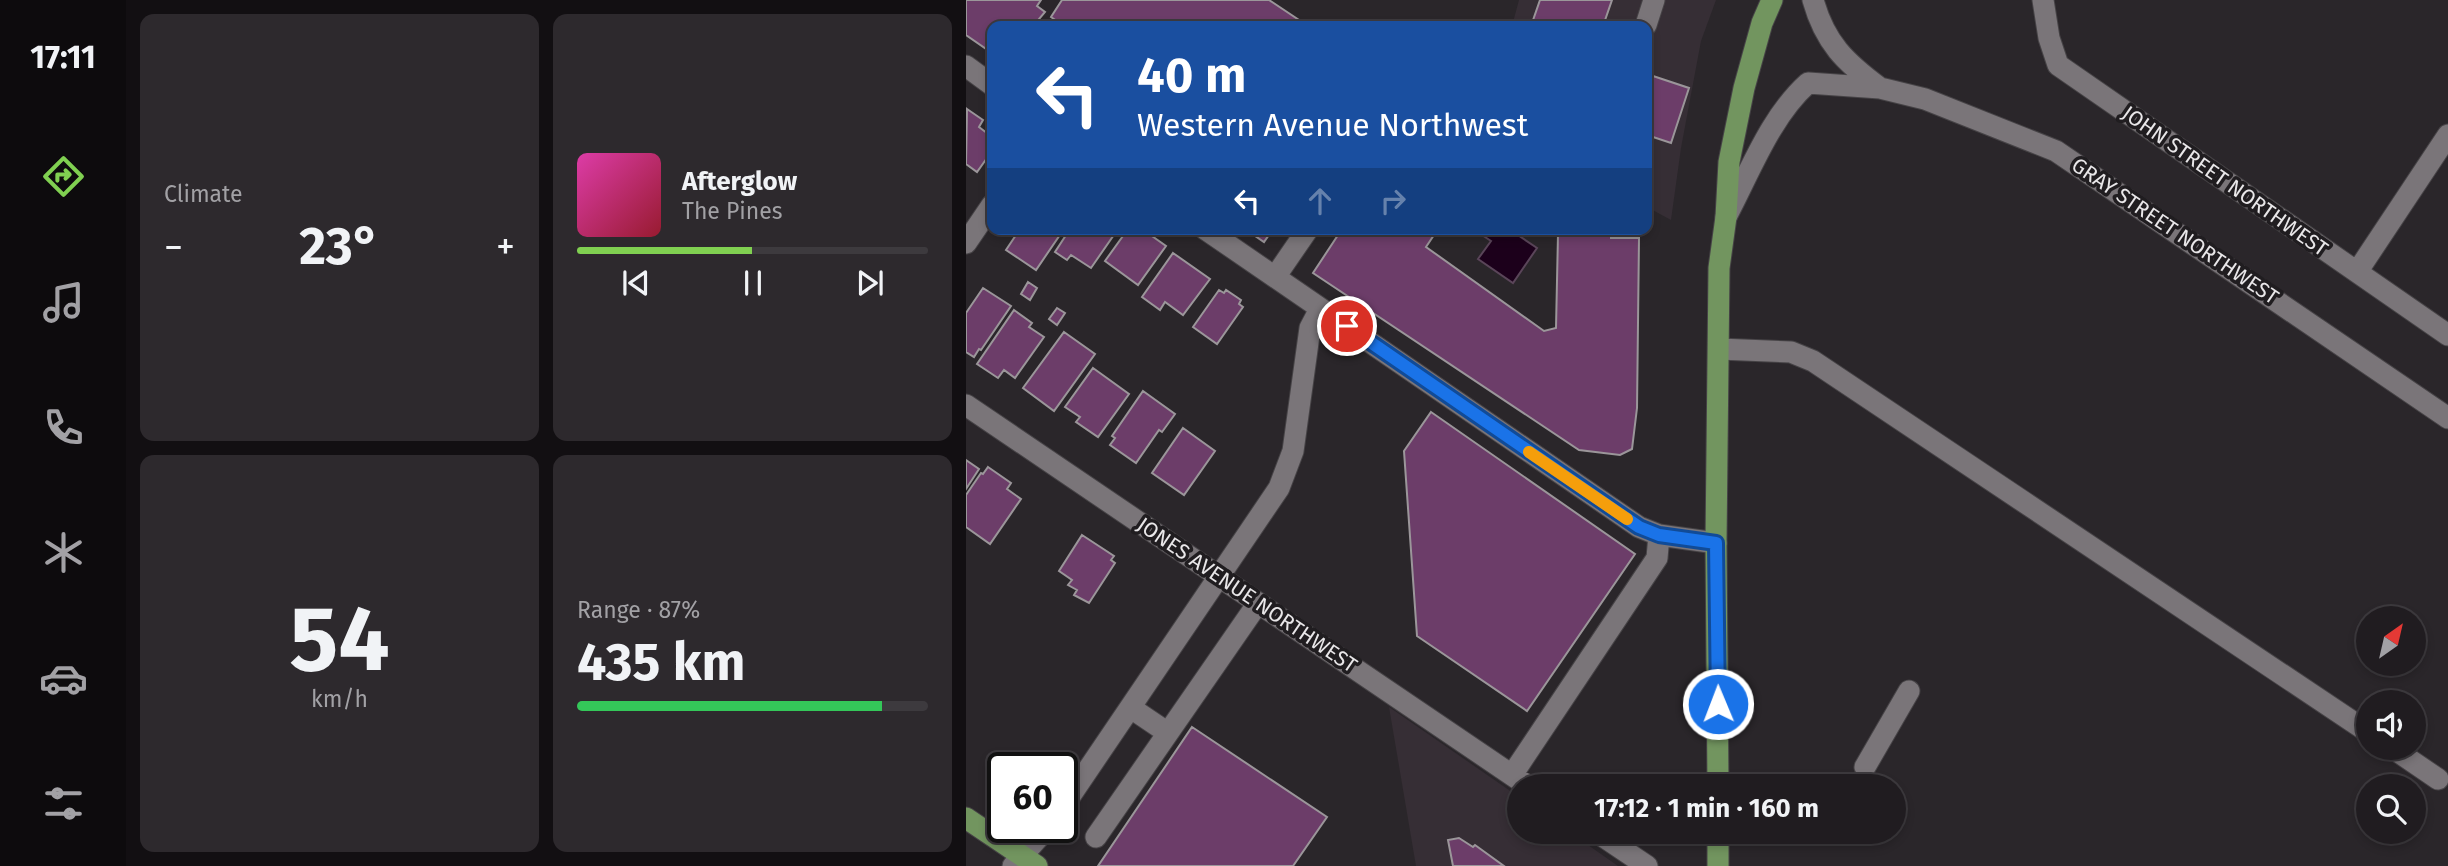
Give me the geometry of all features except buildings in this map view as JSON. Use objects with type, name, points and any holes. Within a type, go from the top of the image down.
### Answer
[{"type":"main road","points":[[1718,774],[1716,543],[1719,268],[1726,217],[1729,162],[1744,88],[1762,23],[1772,0]]},
{"type":"main road","points":[[966,818],[1024,863]]},
{"type":"main road","points":[[1718,844],[1718,866]]},
{"type":"street","points":[[1647,21],[1654,0]]},
{"type":"street","points":[[1813,0],[1818,19],[1833,46],[1854,68],[1880,88]]},
{"type":"street","name":"JOHN STREET NORTHWEST","points":[[2043,0],[2049,38],[2058,65],[2448,335]]},
{"type":"street","points":[[966,66],[987,81]]},
{"type":"street","points":[[1726,217],[1794,94],[1808,83],[1880,88]]},
{"type":"street","name":"GRAY STREET NORTHWEST","points":[[1880,88],[1925,99],[2056,151],[2448,418]]},
{"type":"street","points":[[2357,272],[2448,135]]},
{"type":"street","points":[[966,243],[987,212]]},
{"type":"street","points":[[1214,235],[1639,527],[1659,535],[1716,543]]},
{"type":"street","points":[[1275,277],[1304,235]]},
{"type":"street","points":[[1078,785],[1279,488],[1293,451],[1310,328],[1320,309]]},
{"type":"street","points":[[1719,349],[1791,352],[1813,361],[2356,724]]},
{"type":"street","name":"JONES AVENUE NORTHWEST","points":[[966,405],[1511,774]]},
{"type":"street","points":[[1524,774],[1657,558],[1659,535]]},
{"type":"street","points":[[1096,837],[1258,603]]},
{"type":"street","points":[[1865,768],[1909,691]]},
{"type":"street","points":[[1131,708],[1168,733]]},
{"type":"street","points":[[2410,760],[2438,779]]},
{"type":"street","points":[[1024,863],[1037,843]]},
{"type":"street","points":[[1614,844],[1647,866]]},
{"type":"shaded area","points":[[1519,0],[1716,0],[1701,41],[1671,220],[1652,210],[1652,21],[1513,21]]},
{"type":"shaded area","points":[[1482,235],[1518,235],[1537,248],[1513,283],[1478,259],[1491,241]]},
{"type":"shaded area","points":[[1389,707],[1507,789],[1507,844],[1587,844],[1618,866],[1416,866]]},
{"type":"slow traffic","points":[[1529,452],[1627,519]]},
{"type":"route","points":[[1347,326],[1639,527],[1659,535],[1716,543],[1718,704]]}]
